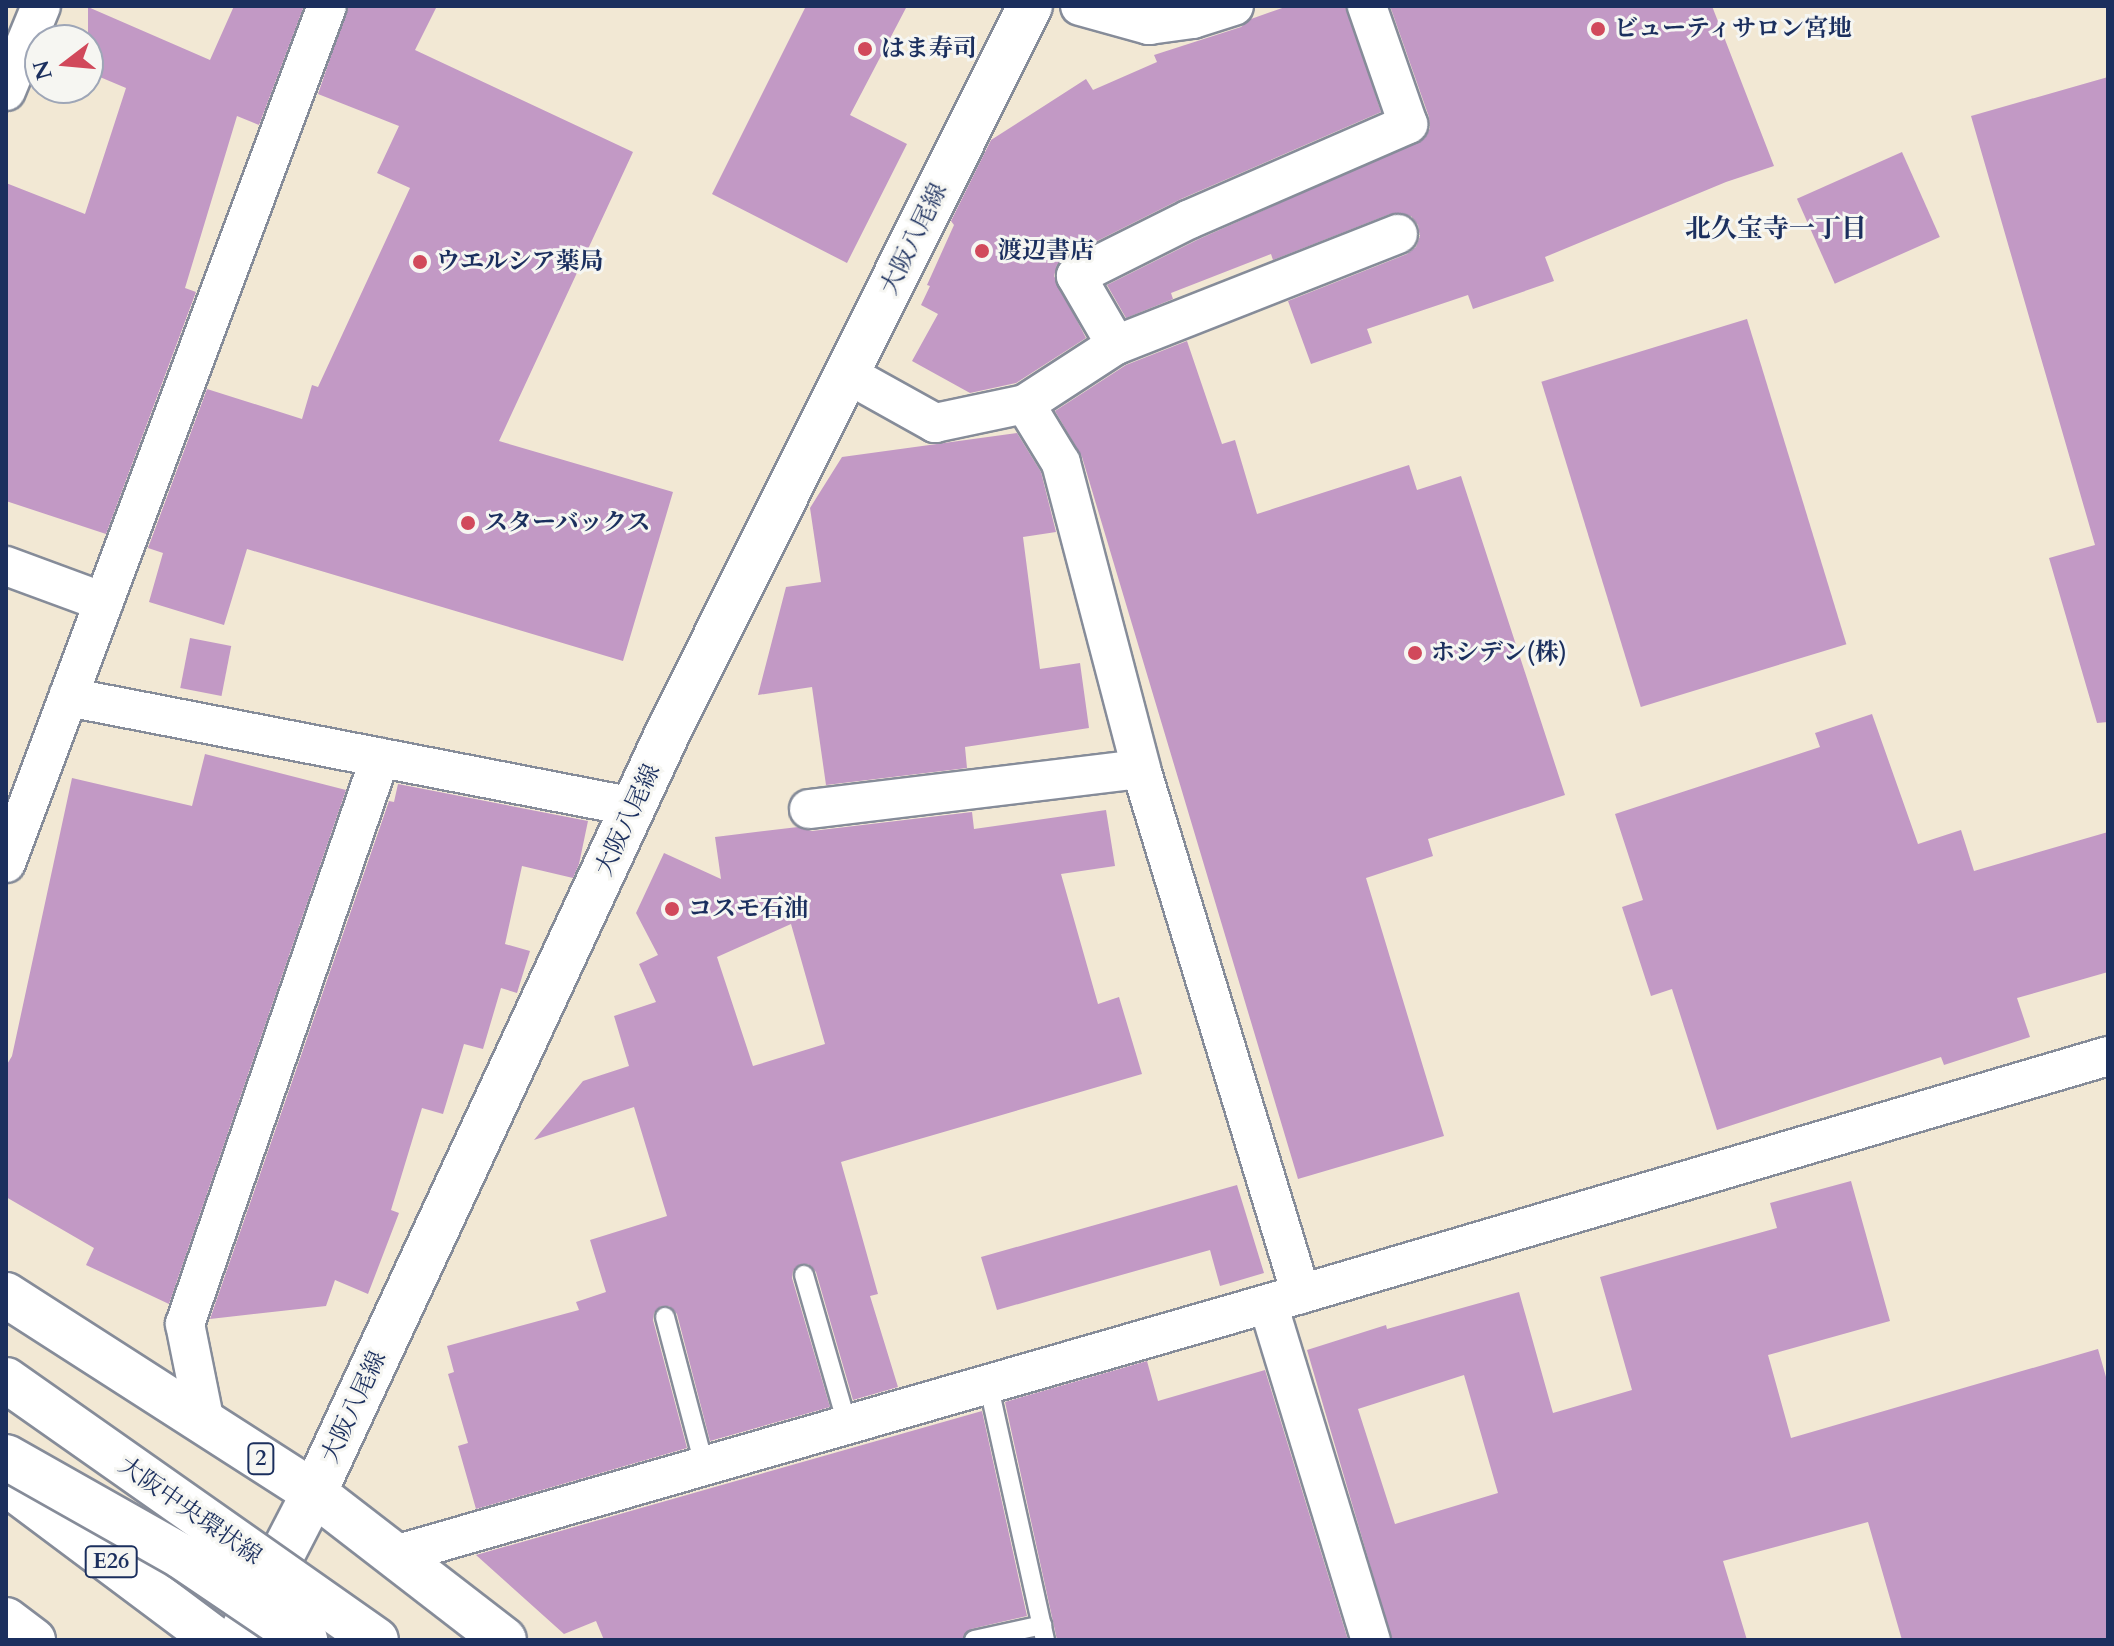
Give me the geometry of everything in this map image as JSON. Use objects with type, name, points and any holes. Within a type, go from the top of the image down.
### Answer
[{"type":"main road","name":"大阪八尾線","points":[[238,1640],[314,1493],[634,807],[1030,6]]},
{"type":"main road","name":"2","points":[[6,1295],[314,1493],[504,1640]]},
{"type":"main road","name":"大阪中央環状線","points":[[6,1380],[376,1640]]},
{"type":"main road","points":[[6,1457],[181,1556],[305,1640]]},
{"type":"main road","name":"E26","points":[[6,1483],[216,1640]]},
{"type":"main road","points":[[6,1620],[33,1640]]},
{"type":"street","points":[[6,91],[41,6]]},
{"type":"street","points":[[6,863],[327,6]]},
{"type":"street","points":[[1080,6],[1149,25],[1193,19],[1234,6]]},
{"type":"street","points":[[1116,345],[1076,276],[1190,219],[1408,124],[1367,6]]},
{"type":"street","points":[[847,374],[935,423],[1025,404],[1116,345],[1398,234]]},
{"type":"street","points":[[1025,404],[1061,463],[1285,1299],[1371,1640]]},
{"type":"street","points":[[6,566],[104,602]]},
{"type":"street","points":[[68,697],[634,807]]},
{"type":"street","points":[[205,1423],[185,1324],[380,758]]},
{"type":"street","points":[[809,809],[1141,769]]},
{"type":"street","points":[[395,1555],[1285,1299],[2108,1056]]},
{"type":"lane","points":[[804,1275],[847,1424]]},
{"type":"lane","points":[[665,1317],[704,1465]]},
{"type":"lane","points":[[974,1640],[1043,1632],[988,1383]]},
{"type":"building","points":[[234,6],[304,6],[259,125],[237,116],[185,288],[196,292],[106,534],[6,501],[6,183],[85,214],[126,88],[104,79],[104,24],[88,24],[88,7],[210,60]]},
{"type":"building","points":[[348,6],[437,6],[415,50],[633,152],[499,441],[673,492],[623,661],[247,549],[224,625],[149,602],[163,553],[148,548],[207,389],[302,419],[312,385],[318,387],[410,188],[377,173],[399,126],[318,94]]},
{"type":"building","points":[[806,6],[907,6],[850,115],[907,144],[847,263],[712,194]]},
{"type":"building","points":[[1288,6],[1346,6],[1381,112],[1181,199],[1065,257],[1057,265],[1054,276],[1086,338],[1016,383],[970,393],[912,361],[938,314],[921,305],[930,286],[927,285],[954,225],[951,221],[991,140],[1086,79],[1093,90],[1157,62],[1154,55],[1241,27],[1251,19]]},
{"type":"building","points":[[1390,6],[1712,6],[1774,166],[1726,182],[1545,257],[1554,281],[1473,309],[1468,295],[1367,329],[1372,343],[1311,364],[1288,301],[1407,254],[1416,247],[1420,236],[1418,225],[1411,216],[1390,214],[1273,260],[1271,254],[1171,293],[1173,299],[1126,318],[1107,285],[1199,239],[1425,138],[1430,128],[1429,117]]},
{"type":"building","points":[[2108,77],[2108,722],[2097,723],[2049,558],[2095,545],[1971,116]]},
{"type":"building","points":[[1902,152],[1940,237],[1835,284],[1797,199]]},
{"type":"building","points":[[1747,319],[1846,644],[1641,707],[1541,382]]},
{"type":"building","points":[[1187,341],[1222,444],[1235,440],[1257,514],[1409,465],[1417,490],[1461,476],[1565,795],[1428,839],[1433,856],[1366,878],[1444,1136],[1298,1179],[1082,457],[1055,411],[1126,365]]},
{"type":"building","points":[[1017,433],[1041,472],[1056,532],[1023,537],[1040,669],[1080,663],[1089,728],[965,747],[967,768],[826,785],[812,687],[758,695],[786,587],[821,582],[810,508],[842,457]]},
{"type":"building","points":[[190,638],[231,646],[221,696],[180,688]]},
{"type":"building","points":[[1872,714],[1918,844],[1961,830],[1974,871],[2108,832],[2108,972],[2017,998],[2030,1037],[1944,1065],[1941,1057],[1717,1130],[1672,989],[1651,996],[1622,907],[1643,900],[1615,814],[1820,747],[1815,733]]},
{"type":"building","points":[[205,754],[346,790],[169,1304],[86,1265],[94,1248],[6,1197],[6,1066],[12,1056],[72,778],[192,806]]},
{"type":"building","points":[[398,784],[588,821],[579,864],[573,878],[522,866],[505,944],[530,951],[517,993],[501,988],[483,1049],[464,1044],[443,1114],[422,1108],[391,1210],[399,1213],[368,1294],[335,1280],[326,1306],[210,1319],[389,801],[394,802]]},
{"type":"building","points":[[1106,810],[1115,866],[1061,874],[1098,1004],[1119,997],[1142,1074],[841,1162],[878,1294],[870,1296],[898,1387],[853,1400],[816,1272],[808,1264],[800,1264],[793,1271],[792,1278],[830,1407],[710,1441],[677,1314],[669,1306],[661,1306],[654,1313],[653,1320],[687,1448],[476,1509],[458,1446],[468,1443],[448,1374],[454,1372],[447,1346],[579,1310],[576,1302],[606,1292],[590,1240],[667,1216],[634,1107],[534,1140],[583,1081],[629,1066],[614,1016],[656,1002],[639,964],[658,955],[636,913],[664,853],[721,879],[715,837],[798,827],[812,831],[972,812],[974,829]],"holes":[[[791,924],[825,1044],[753,1066],[717,957]]]},
{"type":"building","points":[[1851,1181],[1890,1321],[1768,1355],[1791,1438],[2098,1349],[2108,1384],[2108,1640],[1902,1640],[1868,1522],[1723,1561],[1747,1640],[1392,1640],[1307,1350],[1386,1325],[1387,1329],[1519,1292],[1553,1413],[1632,1390],[1600,1277],[1777,1228],[1770,1203]],"holes":[[[1464,1375],[1498,1493],[1395,1524],[1358,1409]]]},
{"type":"building","points":[[1237,1185],[1264,1273],[1220,1286],[1210,1250],[997,1310],[981,1257]]},
{"type":"building","points":[[1147,1361],[1158,1401],[1265,1370],[1348,1640],[1057,1640],[1005,1402]]},
{"type":"building","points":[[982,1411],[1027,1616],[971,1629],[962,1640],[604,1640],[596,1621],[564,1634],[476,1555]]},
{"type":"place","name":"ビューティサロン宮地","points":[[1598,29]]},
{"type":"place","name":"はま寿司","points":[[865,49]]},
{"type":"place","name":"渡辺書店","points":[[982,251]]},
{"type":"place","name":"ウエルシア薬局","points":[[420,262]]},
{"type":"place","name":"スターバックス","points":[[468,523]]},
{"type":"place","name":"ホシデン(株)","points":[[1415,653]]},
{"type":"place","name":"コスモ石油","points":[[672,909]]},
{"type":"district","name":"北久宝寺一丁目","points":[[1776,229]]}]
